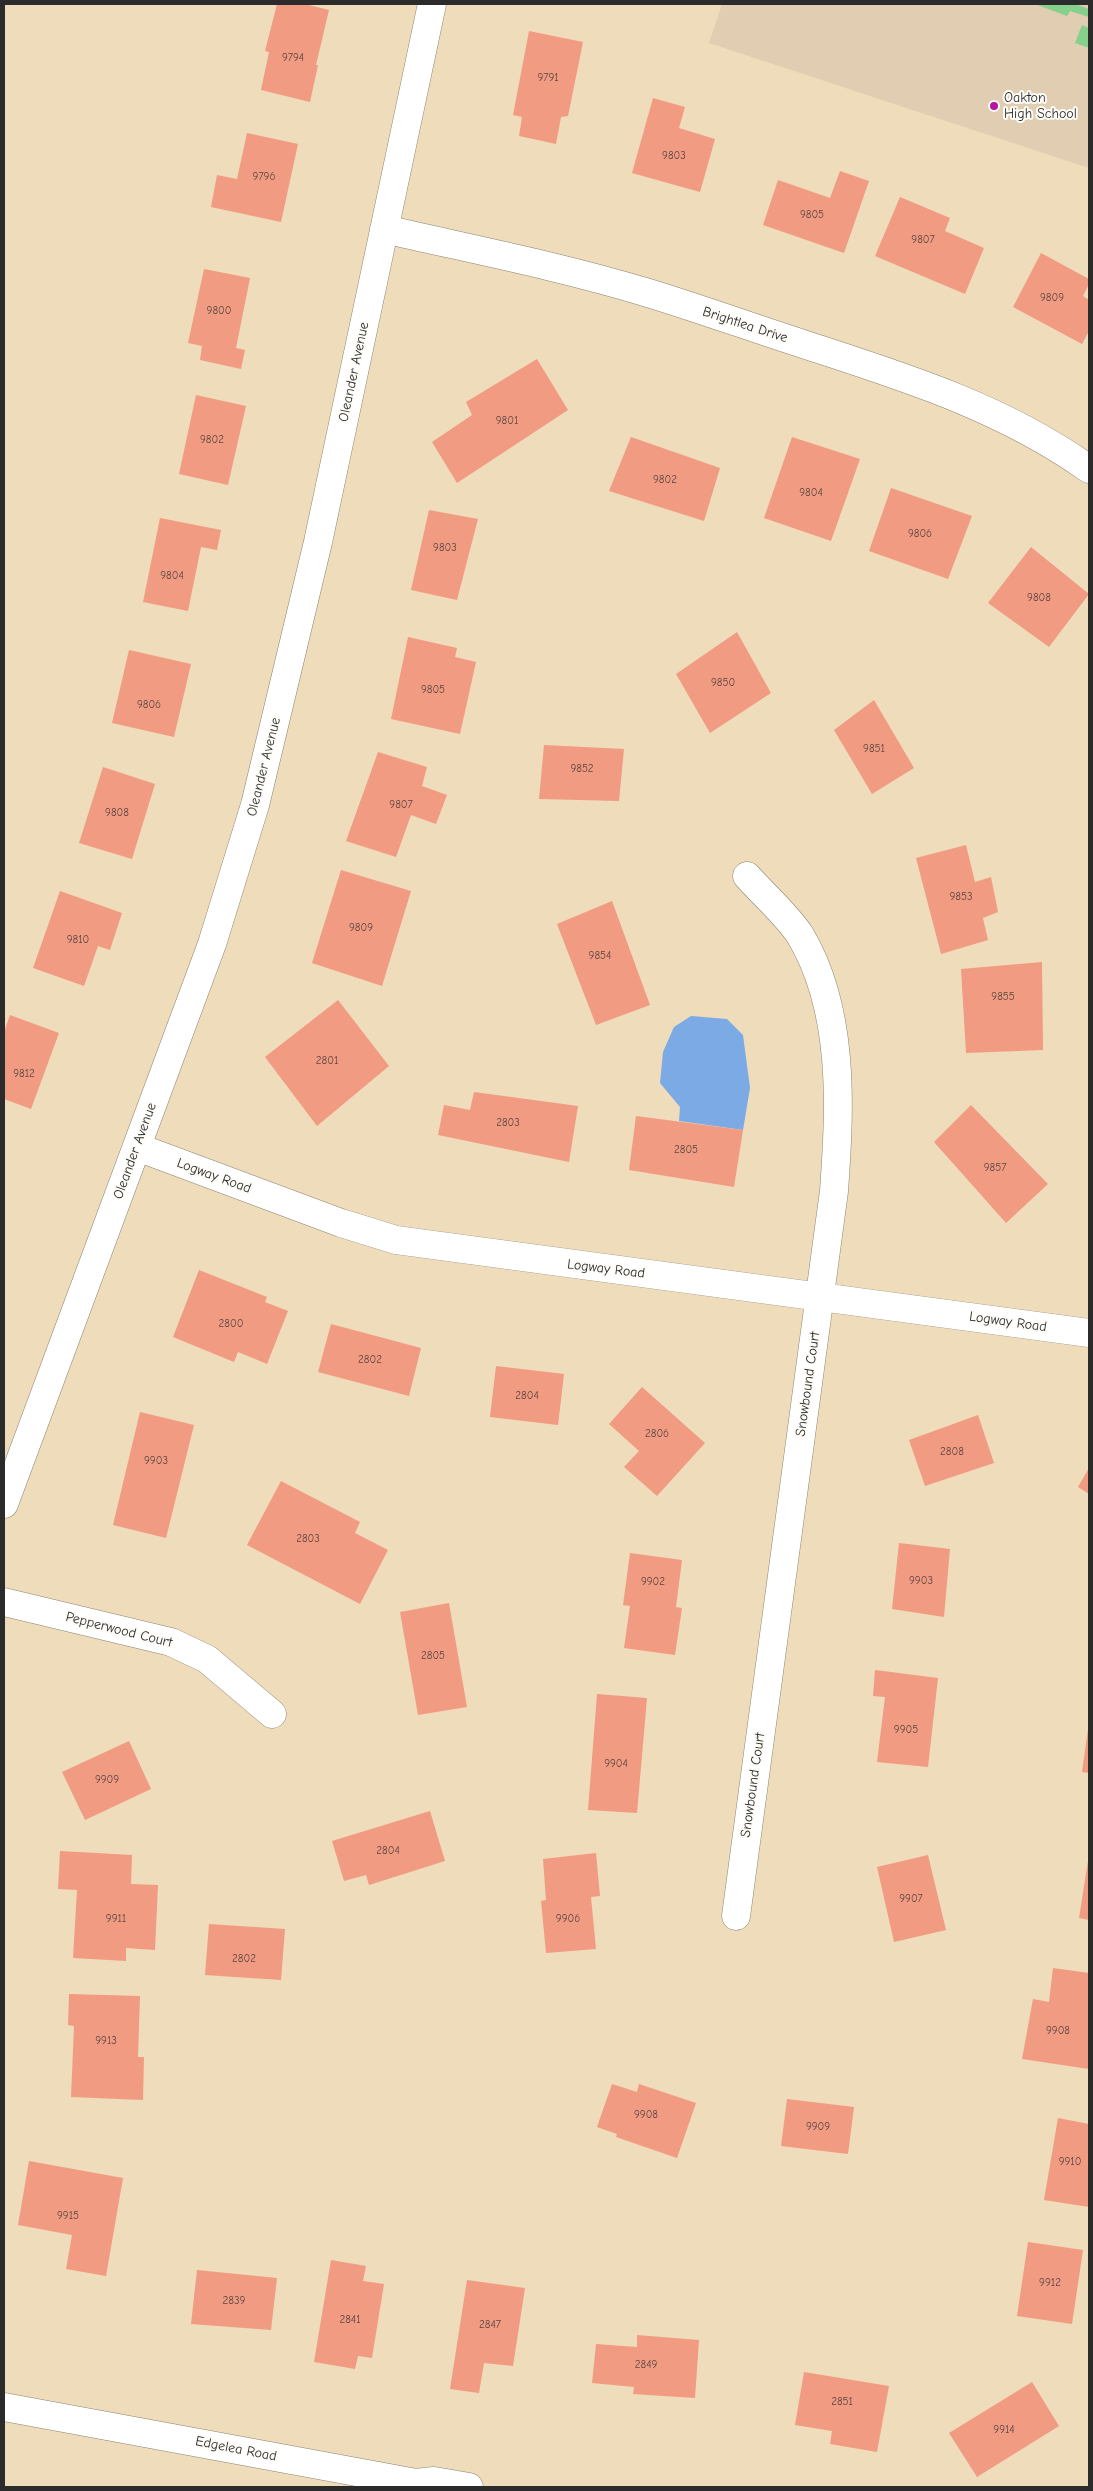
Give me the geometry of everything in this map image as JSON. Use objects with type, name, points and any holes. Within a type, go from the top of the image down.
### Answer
[{"type":"street","name":"Oleander Avenue","points":[[4,1504],[212,944],[255,805],[318,542],[432,4]]},
{"type":"street","name":"Brightlea Drive","points":[[384,229],[554,267],[645,292],[891,372],[992,412],[1072,457],[1089,469]]},
{"type":"street","name":"Snowbound Court","points":[[736,1916],[834,1191],[839,1130],[837,1074],[830,1019],[816,963],[799,933],[747,876]]},
{"type":"street","name":"Logway Road","points":[[137,1147],[341,1223],[396,1240],[1089,1333]]},
{"type":"street","name":"Pepperwood Court","points":[[4,1602],[171,1642],[207,1659],[272,1714]]},
{"type":"street","name":"Edgelea Road","points":[[4,2407],[416,2483],[434,2481],[469,2487]]},
{"type":"shaded area","name":"Oakton High School","points":[[722,4],[1089,4],[1089,168],[709,43]]},
{"type":"green space","points":[[1035,4],[1075,4],[1089,9],[1089,17],[1070,11],[1067,16]]},
{"type":"green space","points":[[1082,25],[1089,28],[1089,48],[1075,43]]},
{"type":"water","points":[[691,1016],[727,1019],[743,1035],[750,1088],[743,1130],[679,1121],[680,1107],[660,1083],[663,1052],[674,1027]]},
{"type":"building","points":[[277,4],[305,4],[329,10],[316,65],[318,65],[310,102],[261,90],[269,52],[265,51]]},
{"type":"building","points":[[529,31],[583,42],[568,116],[561,117],[556,144],[519,136],[522,117],[513,115]]},
{"type":"building","points":[[653,98],[685,107],[679,128],[715,139],[700,192],[632,173]]},
{"type":"building","points":[[247,133],[298,144],[281,222],[211,207],[217,175],[237,179]]},
{"type":"building","points":[[840,171],[869,181],[844,253],[763,225],[778,180],[830,198]]},
{"type":"building","points":[[900,197],[950,218],[945,231],[984,248],[965,294],[875,256]]},
{"type":"building","points":[[1041,253],[1089,279],[1089,284],[1083,296],[1089,300],[1089,331],[1082,344],[1013,307]]},
{"type":"building","points":[[204,269],[250,278],[236,348],[245,350],[241,369],[200,360],[202,346],[188,343]]},
{"type":"building","points":[[537,359],[568,410],[457,483],[432,442],[472,415],[466,402]]},
{"type":"building","points":[[196,395],[246,406],[228,485],[179,474]]},
{"type":"building","points":[[631,437],[720,468],[704,521],[609,491]]},
{"type":"building","points":[[792,437],[860,459],[831,541],[764,518]]},
{"type":"building","points":[[891,488],[972,516],[948,579],[869,551]]},
{"type":"building","points":[[429,510],[478,519],[457,600],[411,590]]},
{"type":"building","points":[[160,518],[221,530],[217,550],[201,547],[188,611],[143,602]]},
{"type":"building","points":[[1031,547],[1089,594],[1049,647],[988,603]]},
{"type":"building","points":[[737,632],[771,693],[710,733],[676,674]]},
{"type":"building","points":[[408,637],[457,648],[455,657],[476,662],[460,734],[391,719]]},
{"type":"building","points":[[129,650],[191,664],[174,737],[112,723]]},
{"type":"building","points":[[874,700],[914,768],[872,794],[834,730]]},
{"type":"building","points":[[544,745],[624,749],[619,801],[539,799]]},
{"type":"building","points":[[378,752],[427,767],[422,786],[447,795],[436,824],[411,815],[396,857],[346,841]]},
{"type":"building","points":[[103,767],[155,784],[132,859],[79,843]]},
{"type":"building","points":[[966,845],[975,882],[991,877],[998,912],[983,918],[988,940],[941,954],[916,858]]},
{"type":"building","points":[[341,870],[411,891],[382,986],[312,963]]},
{"type":"building","points":[[60,891],[122,913],[110,950],[98,946],[84,986],[33,968]]},
{"type":"building","points":[[612,901],[650,1005],[596,1025],[557,924]]},
{"type":"building","points":[[1042,962],[1043,1050],[966,1053],[961,969]]},
{"type":"building","points":[[338,1000],[389,1066],[317,1126],[265,1057]]},
{"type":"building","points":[[10,1015],[59,1033],[31,1109],[4,1099],[4,1032]]},
{"type":"building","points":[[474,1092],[578,1106],[569,1162],[438,1135],[444,1105],[470,1110]]},
{"type":"building","points":[[971,1105],[1048,1184],[1006,1223],[934,1142]]},
{"type":"building","points":[[636,1116],[743,1130],[734,1187],[629,1170]]},
{"type":"building","points":[[199,1270],[267,1297],[265,1302],[288,1311],[267,1364],[238,1352],[234,1362],[173,1337]]},
{"type":"building","points":[[331,1324],[421,1348],[409,1396],[318,1372]]},
{"type":"building","points":[[496,1366],[564,1374],[558,1425],[490,1417]]},
{"type":"building","points":[[642,1387],[705,1443],[657,1496],[624,1467],[639,1451],[609,1424]]},
{"type":"building","points":[[140,1412],[194,1425],[166,1538],[113,1525]]},
{"type":"building","points":[[978,1415],[994,1463],[925,1486],[909,1440]]},
{"type":"building","points":[[1089,1468],[1089,1494],[1078,1487]]},
{"type":"building","points":[[281,1481],[360,1522],[355,1533],[388,1550],[360,1604],[247,1545]]},
{"type":"building","points":[[899,1543],[950,1549],[944,1617],[892,1609]]},
{"type":"building","points":[[630,1553],[682,1560],[676,1607],[682,1608],[675,1655],[624,1648],[630,1606],[623,1605]]},
{"type":"building","points":[[449,1603],[467,1707],[418,1715],[400,1612]]},
{"type":"building","points":[[875,1670],[938,1678],[928,1767],[877,1762],[885,1697],[873,1696]]},
{"type":"building","points":[[597,1694],[647,1698],[637,1813],[588,1810]]},
{"type":"building","points":[[1089,1729],[1089,1773],[1082,1772]]},
{"type":"building","points":[[129,1741],[151,1789],[85,1820],[62,1772]]},
{"type":"building","points":[[430,1811],[445,1861],[369,1885],[366,1875],[344,1881],[332,1841]]},
{"type":"building","points":[[60,1851],[132,1855],[131,1884],[158,1885],[155,1950],[126,1948],[126,1961],[73,1958],[77,1890],[58,1889]]},
{"type":"building","points":[[596,1853],[600,1896],[591,1897],[596,1949],[546,1953],[541,1901],[546,1900],[543,1859]]},
{"type":"building","points":[[928,1855],[946,1930],[894,1942],[877,1867]]},
{"type":"building","points":[[1089,1861],[1089,1920],[1079,1918]]},
{"type":"building","points":[[209,1924],[285,1929],[281,1980],[205,1975]]},
{"type":"building","points":[[1053,1968],[1089,1973],[1089,2069],[1022,2059],[1033,1999],[1049,2002]]},
{"type":"building","points":[[69,1994],[140,1996],[138,2057],[144,2057],[143,2100],[71,2097],[74,2026],[68,2025]]},
{"type":"building","points":[[612,2084],[637,2092],[639,2084],[696,2103],[677,2158],[616,2137],[617,2134],[597,2127]]},
{"type":"building","points":[[787,2099],[854,2107],[848,2154],[781,2146]]},
{"type":"building","points":[[1058,2118],[1089,2124],[1089,2207],[1044,2200]]},
{"type":"building","points":[[29,2161],[123,2178],[106,2276],[66,2269],[72,2235],[18,2225]]},
{"type":"building","points":[[1028,2242],[1083,2250],[1072,2324],[1017,2316]]},
{"type":"building","points":[[331,2260],[366,2266],[363,2281],[384,2284],[372,2358],[358,2356],[355,2369],[314,2362]]},
{"type":"building","points":[[197,2270],[277,2278],[271,2330],[191,2324]]},
{"type":"building","points":[[467,2280],[525,2288],[513,2366],[484,2363],[479,2393],[450,2389]]},
{"type":"building","points":[[637,2335],[699,2340],[695,2398],[633,2394],[634,2387],[592,2383],[596,2344],[637,2347]]},
{"type":"building","points":[[804,2372],[889,2386],[877,2452],[830,2444],[832,2431],[795,2425]]},
{"type":"building","points":[[1032,2382],[1059,2426],[977,2477],[949,2433]]},
{"type":"place","name":"Oakton High School","points":[[994,106]]}]
